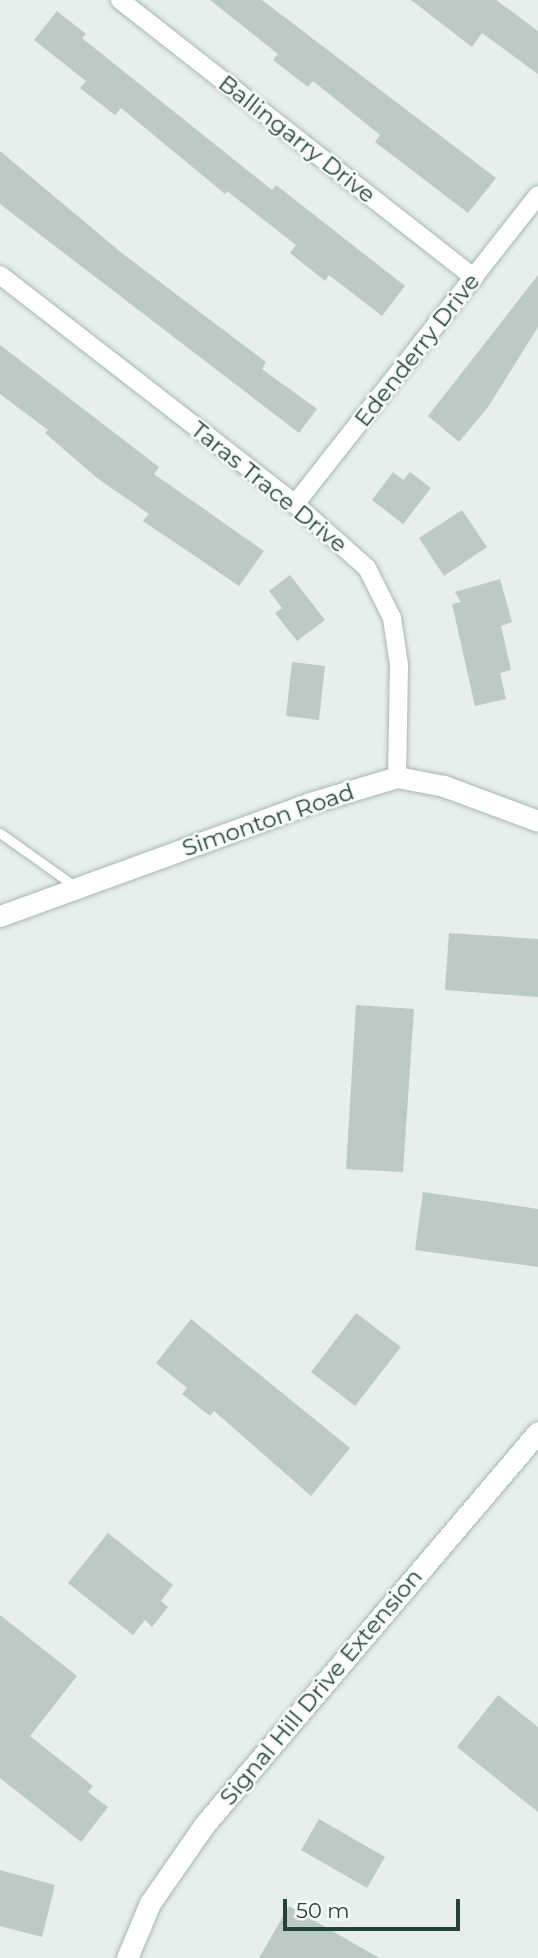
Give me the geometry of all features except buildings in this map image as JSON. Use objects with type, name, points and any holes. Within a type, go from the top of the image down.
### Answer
[{"type":"street","name":"Ballingarry Drive","points":[[120,0],[474,278]]},
{"type":"street","name":"Edenderry Drive","points":[[295,504],[538,195]]},
{"type":"street","name":"Taras Trace Drive","points":[[0,275],[295,504],[367,568],[392,618],[399,665],[397,778]]},
{"type":"street","name":"Simonton Road","points":[[0,916],[310,803],[397,778],[444,786],[538,821]]},
{"type":"street","name":"Signal Hill Drive Extension","points":[[127,1958],[150,1903],[205,1824],[538,1432]]},
{"type":"lane","points":[[0,833],[78,888]]}]
